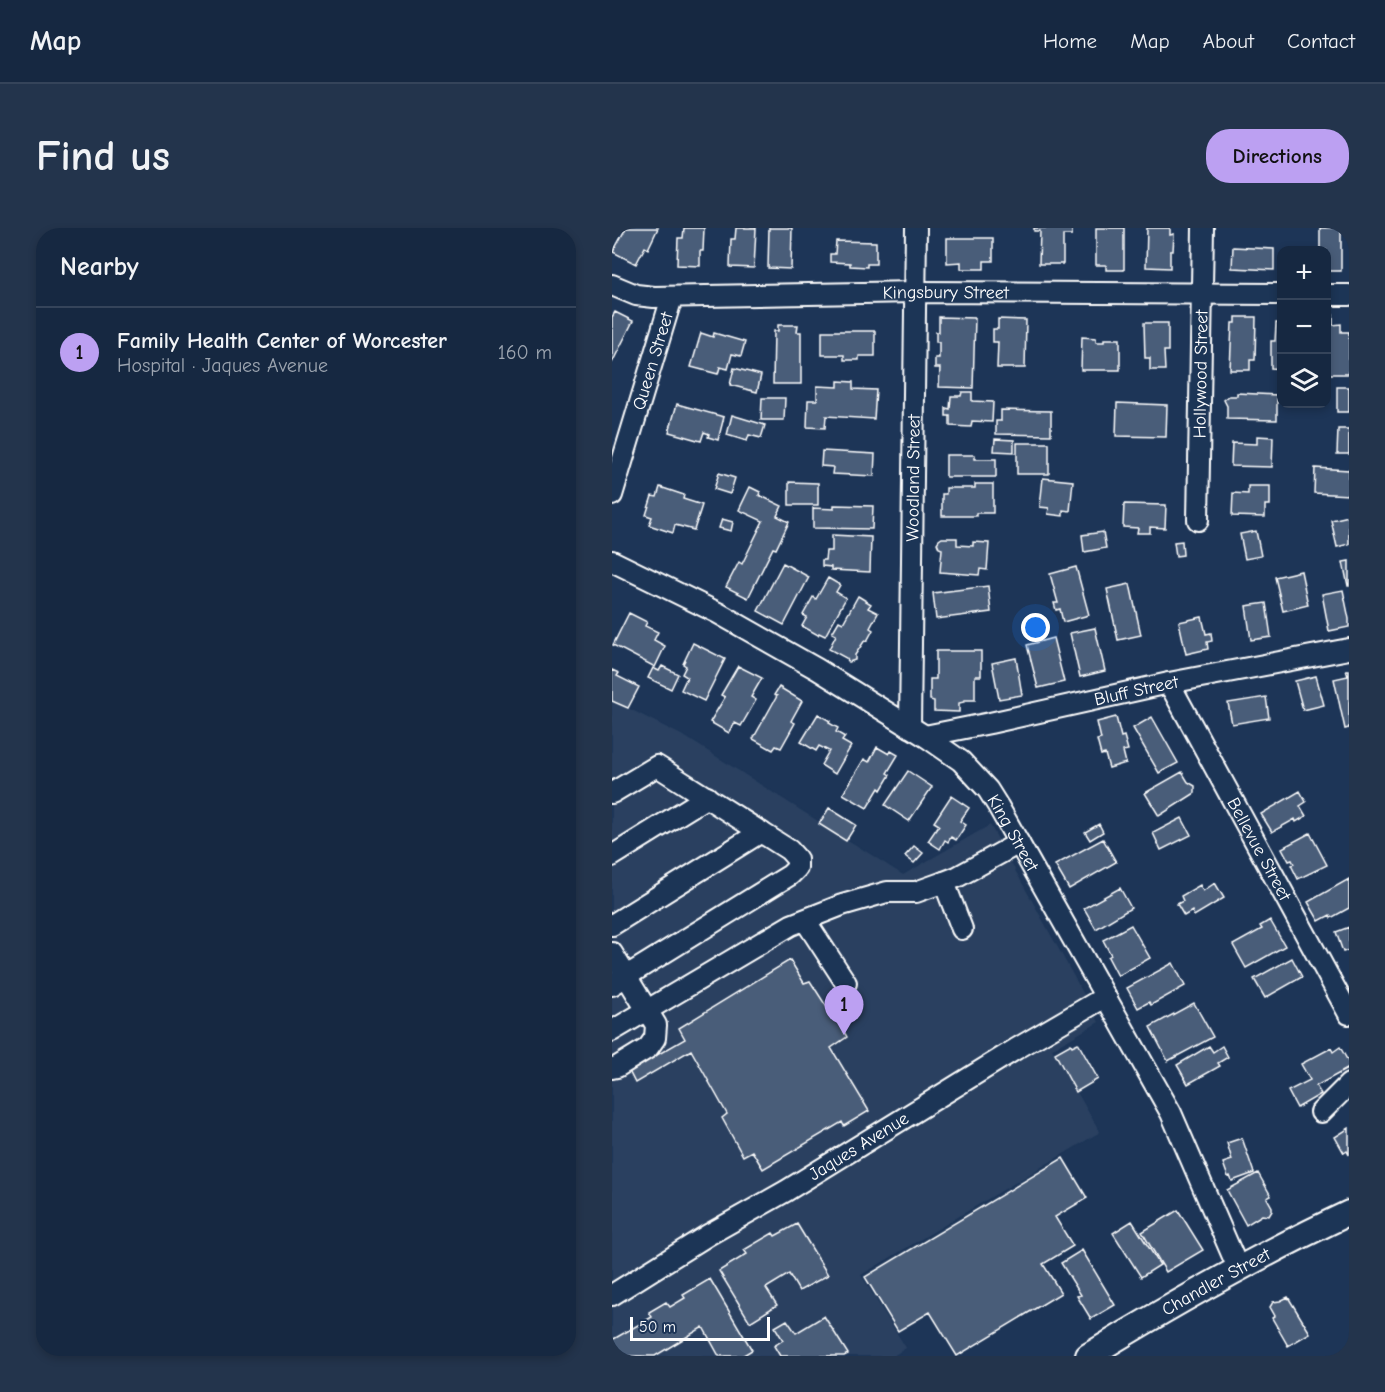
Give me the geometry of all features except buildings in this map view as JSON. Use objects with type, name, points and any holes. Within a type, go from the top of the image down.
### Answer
[{"type":"main road","name":"Chandler Street","points":[[1088,1356],[1203,1287],[1296,1237],[1349,1213]]},
{"type":"street","name":"Woodland Street","points":[[916,228],[917,732]]},
{"type":"street","name":"Hollywood Street","points":[[1198,520],[1203,228]]},
{"type":"street","name":"Kingsbury Street","points":[[612,285],[636,295],[654,297],[916,292],[1277,294]]},
{"type":"street","points":[[1331,295],[1349,295]]},
{"type":"street","name":"Queen Street","points":[[612,495],[672,297]]},
{"type":"street","name":"King Street","points":[[612,561],[727,619],[825,674],[961,761],[988,790],[1171,1113],[1238,1268]]},
{"type":"street","name":"Bluff Street","points":[[917,732],[1002,721],[1168,683],[1349,649]]},
{"type":"street","name":"Bellevue Street","points":[[1168,683],[1349,1014]]},
{"type":"street","points":[[612,793],[657,766],[789,850],[797,859],[797,868],[790,875],[619,981]]},
{"type":"street","points":[[612,856],[707,797]]},
{"type":"street","points":[[612,925],[761,832]]},
{"type":"street","points":[[612,1031],[791,925],[842,904],[887,892],[916,892],[945,882],[1019,843]]},
{"type":"street","points":[[945,882],[962,929]]},
{"type":"street","points":[[805,920],[846,983]]},
{"type":"street","points":[[612,953],[619,981],[646,1010],[656,1025],[655,1038],[648,1048],[612,1068]]},
{"type":"street","name":"Jaques Avenue","points":[[612,1295],[1105,997]]},
{"type":"street","points":[[1321,1112],[1349,1084]]},
{"type":"shaded area","points":[[612,700],[687,738],[903,875],[990,825],[1099,1022],[1052,1049],[1100,1132],[861,1275],[906,1348],[893,1356],[612,1356]]},
{"type":"place","name":"Family Health Center of Worcester","points":[[844,1035]]}]
